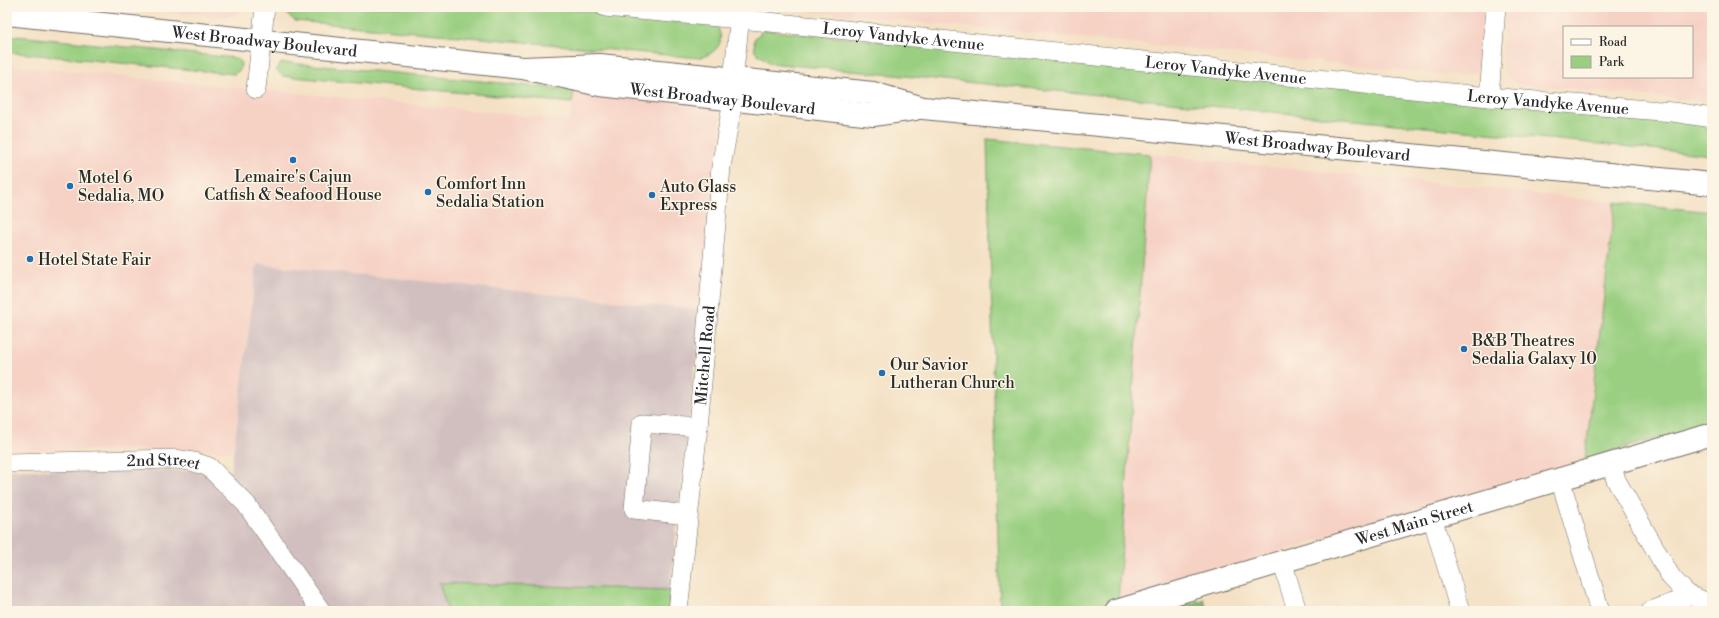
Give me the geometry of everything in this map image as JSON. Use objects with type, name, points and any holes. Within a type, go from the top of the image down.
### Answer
[{"type":"main road","name":"West Broadway Boulevard","points":[[7,14],[523,68],[600,65],[733,90],[873,93],[922,108],[1712,184]]},
{"type":"main road","name":"West Main Street","points":[[1116,611],[1282,560],[1712,434]]},
{"type":"street","points":[[256,90],[265,7]]},
{"type":"street","name":"Leroy Vandyke Avenue","points":[[605,7],[740,13],[1489,97],[1673,112],[1712,118]]},
{"type":"street","points":[[1489,97],[1496,7]]},
{"type":"street","name":"Mitchell Road","points":[[678,611],[698,427],[721,167],[733,90],[740,13]]},
{"type":"street","points":[[688,515],[634,509],[642,423],[698,427]]},
{"type":"street","name":"2nd Street","points":[[7,463],[176,459],[194,462],[209,467],[246,504],[321,611]]},
{"type":"street","points":[[1611,464],[1616,480],[1671,578],[1687,594],[1712,605]]},
{"type":"street","points":[[1560,479],[1600,611]]},
{"type":"street","points":[[1432,516],[1460,611]]},
{"type":"street","points":[[1282,560],[1297,611]]},
{"type":"street","points":[[1651,611],[1682,600],[1687,594]]},
{"type":"shaded area","points":[[133,7],[250,7],[233,16],[215,17]]},
{"type":"shaded area","points":[[769,7],[1487,7],[1482,60],[1476,72],[1461,76]]},
{"type":"shaded area","points":[[1507,7],[1712,7],[1712,102],[1518,84],[1506,76],[1503,64],[1502,45]]},
{"type":"shaded area","points":[[7,65],[569,120],[574,90],[718,109],[721,121],[701,310],[257,264],[233,452],[175,449],[7,451]]},
{"type":"shaded area","points":[[1150,154],[1615,202],[1585,459],[1118,601]]},
{"type":"shaded area","points":[[257,264],[701,310],[670,590],[439,583],[448,611],[7,611],[7,470],[231,471]]},
{"type":"green space","points":[[285,7],[546,7],[716,24],[721,36],[715,50],[699,58],[295,21],[286,13]]},
{"type":"green space","points":[[764,30],[1712,120],[1712,155],[770,63],[755,52],[754,39]]},
{"type":"green space","points":[[7,35],[235,58],[241,63],[240,70],[234,74],[7,52]]},
{"type":"green space","points":[[281,63],[574,90],[572,103],[282,76],[276,70]]},
{"type":"green space","points":[[987,139],[1150,154],[1118,601],[1080,611],[1000,611]]},
{"type":"green space","points":[[1615,202],[1712,212],[1712,423],[1585,459]]},
{"type":"green space","points":[[439,583],[670,590],[668,611],[448,611]]},
{"type":"green space","points":[[1204,599],[1207,611],[1169,611]]},
{"type":"place","name":"Lemaire's Cajun Catfish & Seafood House","points":[[293,160]]},
{"type":"place","name":"Motel 6 Sedalia, MO","points":[[70,186]]},
{"type":"place","name":"Comfort Inn Sedalia Station","points":[[428,192]]},
{"type":"place","name":"Auto Glass Express","points":[[652,195]]},
{"type":"place","name":"Hotel State Fair","points":[[30,259]]},
{"type":"place","name":"B&B Theatres Sedalia Galaxy 10","points":[[1464,349]]},
{"type":"place","name":"Our Savior Lutheran Church","points":[[882,373]]}]
